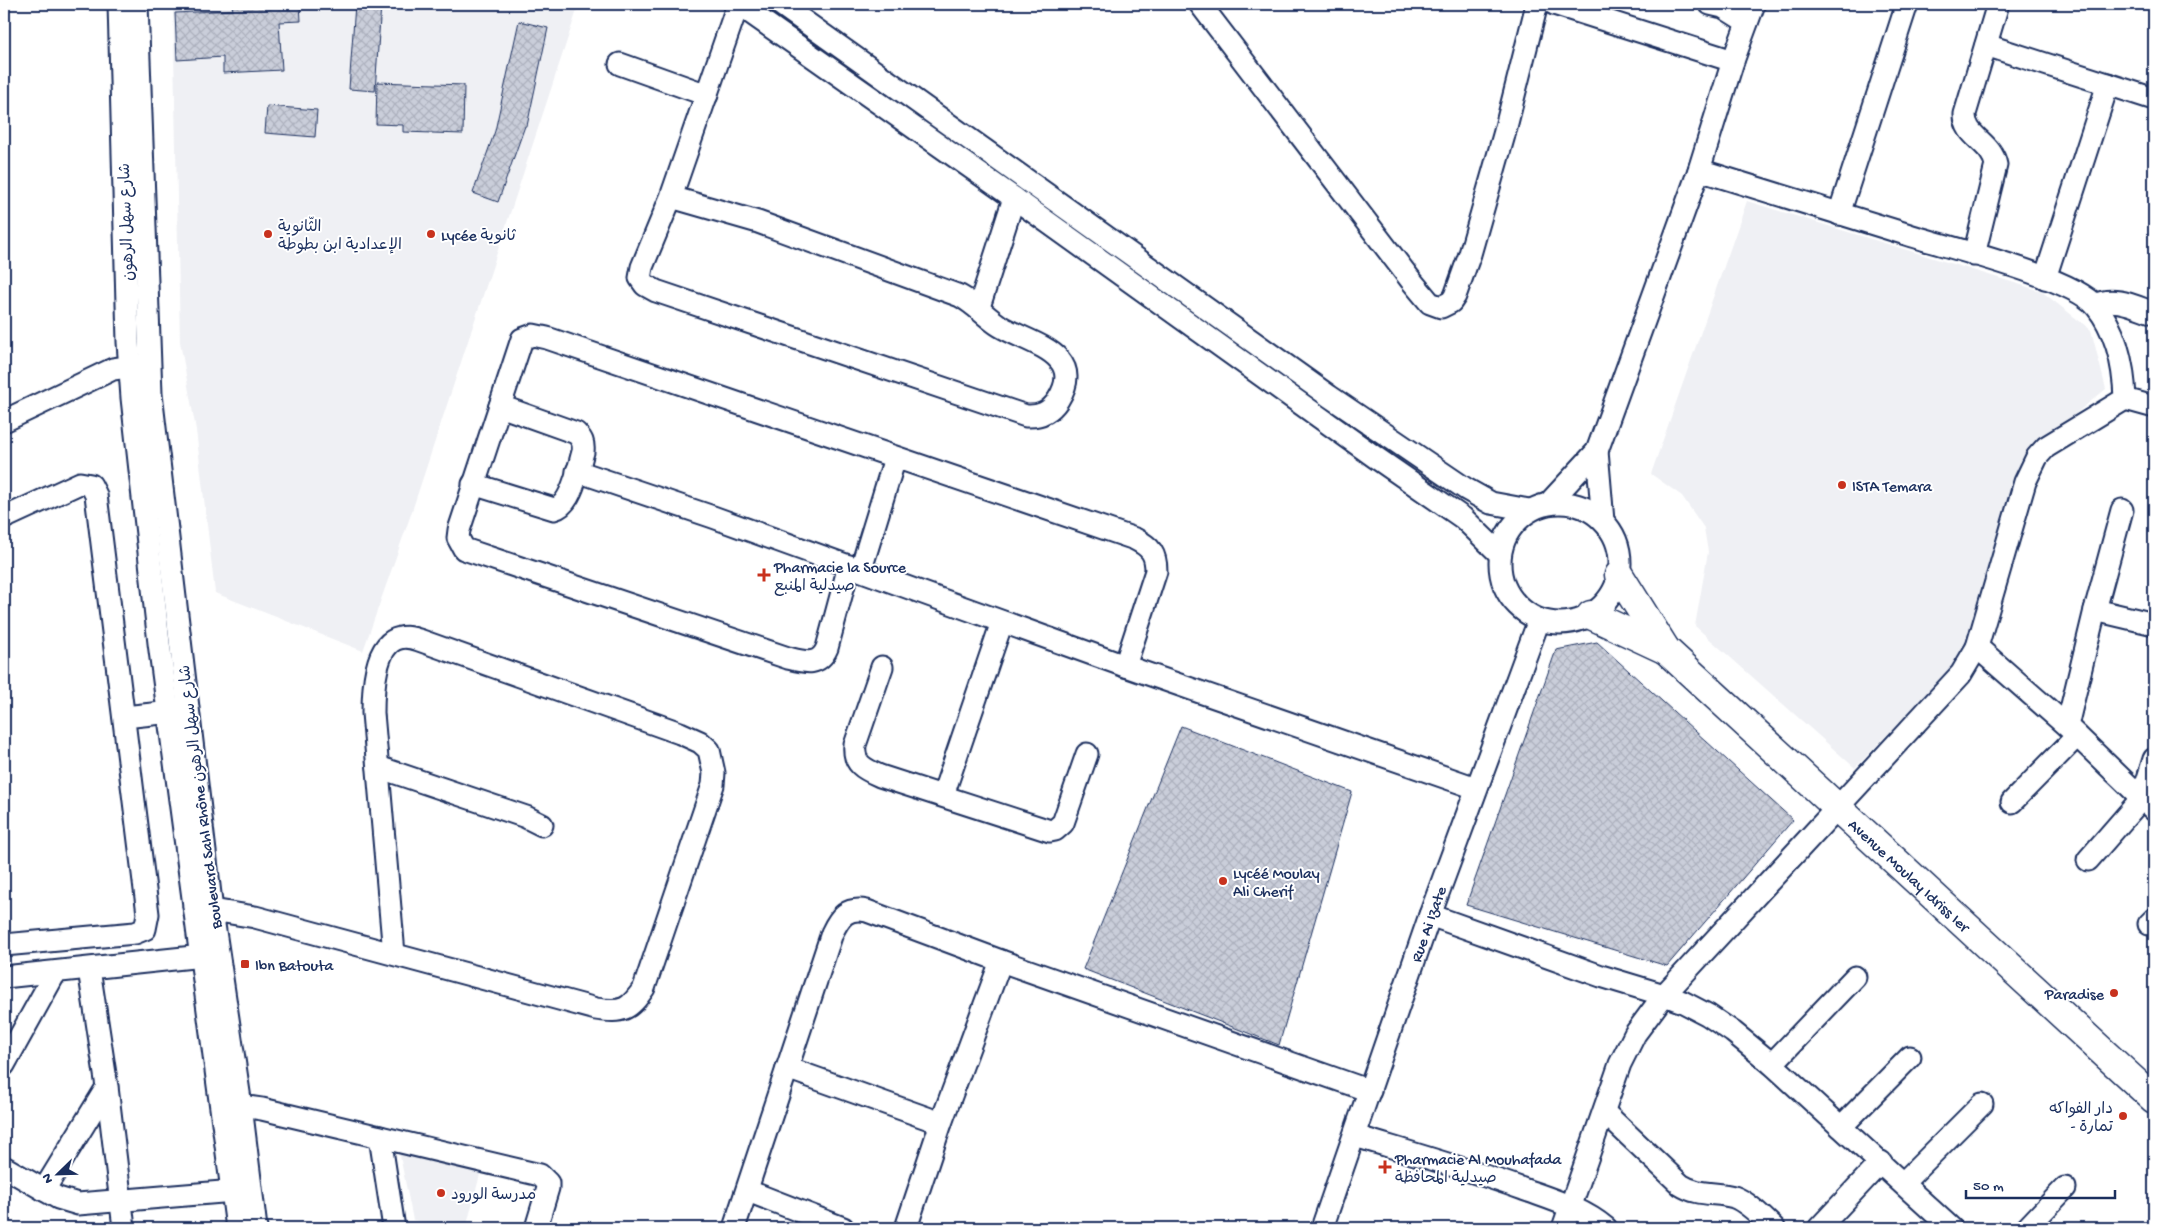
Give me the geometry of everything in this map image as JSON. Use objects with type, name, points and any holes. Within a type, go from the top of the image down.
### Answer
[{"type":"main road","points":[[1619,575],[1666,650]]},
{"type":"main road","points":[[1591,615],[1666,650]]},
{"type":"main road","name":"Avenue Moulay Idriss Ier","points":[[1666,650],[2154,1099]]},
{"type":"street","name":"شارع سهل الرهون","points":[[119,4],[139,365]]},
{"type":"street","name":"شارع سهل الرهون","points":[[137,4],[139,365],[137,441]]},
{"type":"street","points":[[671,197],[758,222],[947,290],[979,307],[1001,327],[1059,358],[1063,364],[1066,378],[1064,390],[1053,408],[1036,416],[1026,416],[651,289],[642,282],[640,273],[671,197],[738,4],[1014,198],[1374,457],[1463,518],[1500,554]]},
{"type":"street","points":[[780,4],[1329,396],[1466,490],[1491,503],[1539,507],[1569,503],[1588,509],[1603,521],[1614,537],[1620,556],[1619,575],[1614,590],[1605,604],[1591,615],[1574,622],[1557,623],[1539,620],[1521,609],[1507,592],[1500,572],[1500,554],[1505,537],[1515,522],[1539,507],[1597,451]]},
{"type":"street","points":[[1200,4],[1410,279],[1430,303],[1441,307],[1451,302],[1455,296],[1470,254],[1504,135],[1537,4]]},
{"type":"street","points":[[1554,4],[1733,61]]},
{"type":"street","points":[[1603,521],[1597,451],[1699,170],[1750,13],[1710,4]]},
{"type":"street","points":[[1839,214],[1907,4]]},
{"type":"street","points":[[1974,255],[1996,166],[1992,152],[1969,130],[1964,121],[1998,4]]},
{"type":"street","points":[[1986,45],[2154,99]]},
{"type":"street","points":[[620,64],[707,95]]},
{"type":"street","points":[[2045,278],[2108,84]]},
{"type":"street","points":[[1699,170],[1974,255],[2064,285],[2096,305],[2114,340],[2125,377],[2126,399]]},
{"type":"street","points":[[979,307],[1014,198]]},
{"type":"street","points":[[2096,305],[2102,302],[2116,301],[2154,313]]},
{"type":"street","points":[[895,458],[828,648],[821,658],[808,663],[788,658],[464,549],[458,538],[473,484],[519,344],[522,338],[539,335],[1136,539],[1147,545],[1153,552],[1156,561],[1156,571],[1125,666]]},
{"type":"street","points":[[4,421],[113,370],[139,365]]},
{"type":"street","name":"Boulevard Sahl Rhône شارع سهل الرهون","points":[[139,365],[178,711],[209,956],[242,1190],[256,1228]]},
{"type":"street","points":[[1563,1228],[1620,1064],[1635,1034],[1664,995],[1961,674],[1978,647],[2024,482],[2037,457],[2046,447],[2126,399],[2154,407]]},
{"type":"street","points":[[473,484],[554,509],[560,508],[567,502],[584,446],[581,437],[576,433],[500,406]]},
{"type":"street","name":"Boulevard Sahl Rhône شارع سهل الرهون","points":[[137,441],[178,711]]},
{"type":"street","points":[[577,472],[855,568],[1125,666],[1476,788]]},
{"type":"street","points":[[4,518],[80,484],[86,483],[94,488],[100,517],[148,914],[148,926],[135,933],[4,945]]},
{"type":"street","points":[[2012,802],[2072,731],[2095,610],[2122,510]]},
{"type":"street","points":[[2095,610],[2154,624]]},
{"type":"street","name":"Rue Ai Izate","points":[[1322,1228],[1430,915],[1539,620]]},
{"type":"street","points":[[943,795],[1002,622]]},
{"type":"street","points":[[203,909],[255,917],[596,1010],[625,1010],[634,1003],[644,988],[707,807],[714,773],[709,750],[700,742],[680,733],[406,637],[390,642],[384,649],[376,671],[373,713],[394,954]]},
{"type":"street","points":[[1978,647],[2072,731],[2148,804]]},
{"type":"street","points":[[882,668],[854,745],[856,760],[861,767],[880,776],[943,795],[1039,828],[1055,830],[1063,823],[1087,754]]},
{"type":"street","points":[[124,716],[178,711]]},
{"type":"street","points":[[2088,860],[2148,804],[2154,759]]},
{"type":"street","points":[[378,767],[526,816],[542,825]]},
{"type":"street","points":[[734,1228],[748,1191],[832,933],[842,915],[849,910],[867,910],[1001,961],[1370,1091]]},
{"type":"street","points":[[1430,915],[1601,976],[1664,995],[1708,1015],[1733,1032],[1772,1064],[1951,1228]]},
{"type":"street","points":[[4,977],[209,956]]},
{"type":"street","points":[[906,1228],[941,1123],[1001,961]]},
{"type":"street","points":[[89,969],[124,1228]]},
{"type":"street","points":[[4,1065],[54,973]]},
{"type":"street","points":[[1772,1064],[1854,977]]},
{"type":"street","points":[[1841,1127],[1910,1057]]},
{"type":"street","points":[[787,1068],[941,1123]]},
{"type":"street","points":[[44,1190],[106,1087]]},
{"type":"street","points":[[1903,1183],[1982,1104]]},
{"type":"street","points":[[231,1107],[262,1109],[540,1175],[548,1183],[548,1188],[536,1228]]},
{"type":"street","points":[[1604,1112],[1681,1185],[1696,1192],[1734,1197],[1744,1202],[1774,1228]]},
{"type":"street","points":[[1355,1136],[1474,1172],[1571,1206],[1588,1214],[1606,1228]]},
{"type":"street","points":[[380,1137],[394,1228]]},
{"type":"street","points":[[1819,1228],[1881,1162]]},
{"type":"street","points":[[4,1167],[58,1198],[78,1204],[242,1190]]},
{"type":"street","points":[[2027,1228],[2065,1188]]},
{"type":"street","name":"Boulevard Sahl Rhône شارع سهل الرهون","points":[[236,1228],[242,1190]]},
{"type":"street","points":[[748,1191],[844,1228]]},
{"type":"shaded area","points":[[173,4],[579,4],[410,517],[363,651],[215,593],[196,430],[180,342]]},
{"type":"shaded area","name":"ISTA Temara","points":[[1747,201],[2041,291],[2091,330],[2106,389],[2027,453],[1965,653],[1855,768],[1695,626],[1708,552],[1704,528],[1682,496],[1651,474]]},
{"type":"shaded area","name":"مدرسة الورود","points":[[399,1151],[482,1167],[466,1228],[455,1228],[413,1220]]},
{"type":"building","points":[[300,4],[301,21],[279,22],[282,70],[223,73],[223,57],[177,60],[175,13],[233,10],[232,6]]},
{"type":"building","points":[[355,4],[381,4],[375,91],[349,89]]},
{"type":"building","points":[[519,21],[548,28],[527,126],[525,126],[498,202],[473,193],[495,131]]},
{"type":"building","points":[[377,82],[464,85],[463,134],[403,132],[403,125],[376,124]]},
{"type":"building","points":[[267,106],[317,110],[315,137],[265,133]]},
{"type":"building","points":[[1597,642],[1793,820],[1667,966],[1466,905],[1556,650]]},
{"type":"building","name":"Lycéé Moulay Ali Cherif","points":[[1181,726],[1352,792],[1279,1045],[1083,969]]},
{"type":"place","name":"الثّانوية الإعدادية ابن بطوطة","points":[[268,234]]},
{"type":"place","name":"Lycée ثانوية","points":[[431,234]]},
{"type":"place","name":"ISTA Temara","points":[[1842,485]]},
{"type":"place","name":"Pharmacie la Source صيدلية المنبع","points":[[764,575]]},
{"type":"place","name":"Lycéé Moulay Ali Cherif","points":[[1223,881]]},
{"type":"place","name":"Ibn Batouta","points":[[245,964]]},
{"type":"place","name":"Paradise","points":[[2114,993]]},
{"type":"place","name":"دار الفواكه - تمارة","points":[[2123,1116]]},
{"type":"place","name":"Pharmacie Al Mouhafada صيدلية المحافظة","points":[[1385,1167]]},
{"type":"place","name":"مدرسة الورود","points":[[441,1193]]}]
